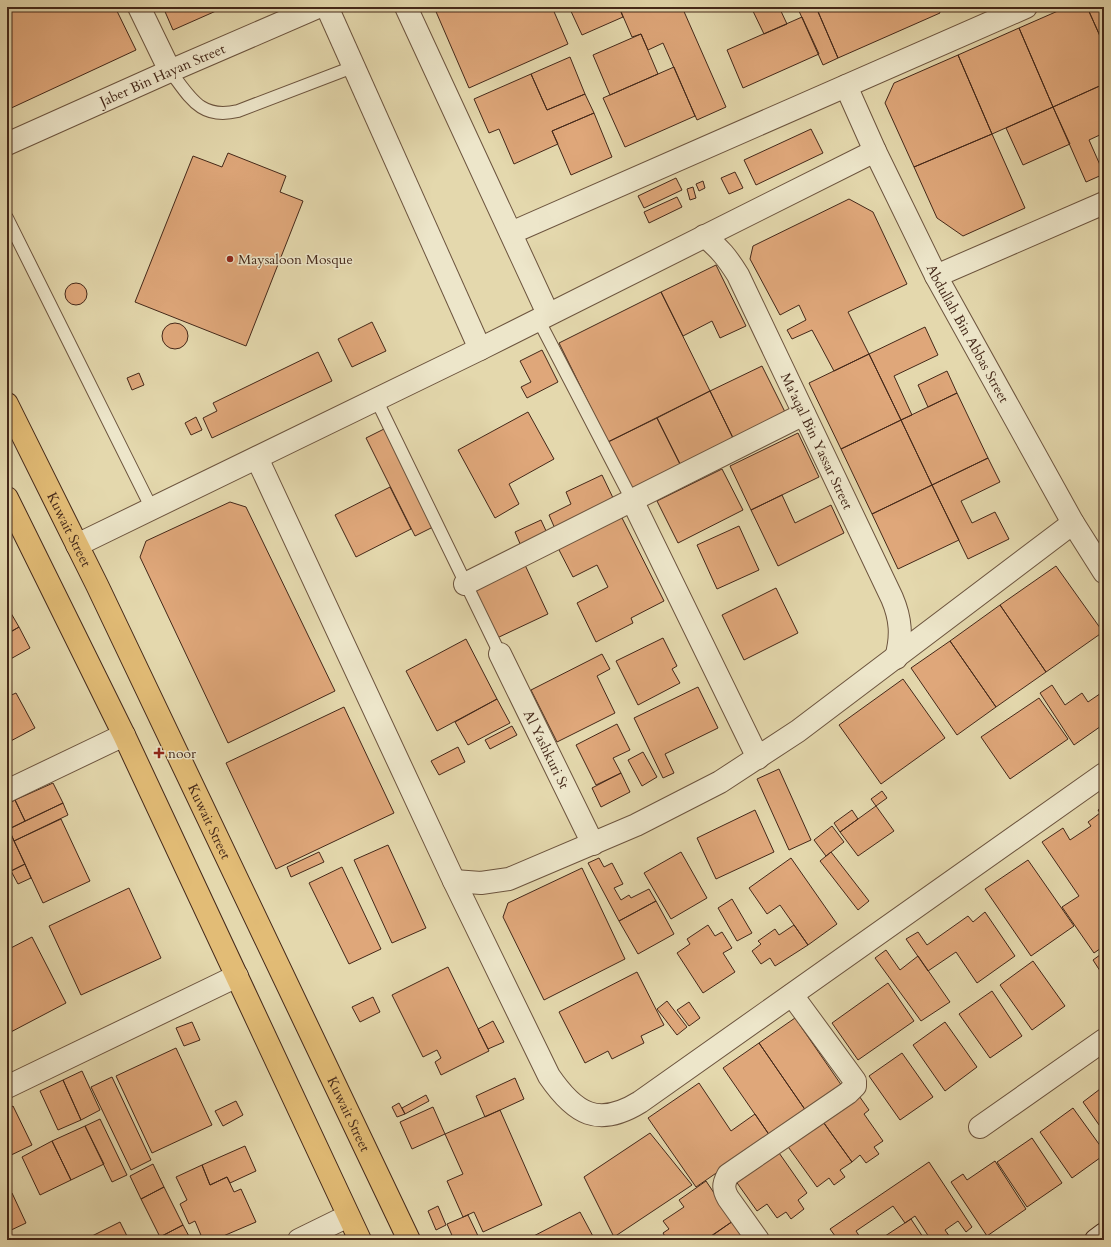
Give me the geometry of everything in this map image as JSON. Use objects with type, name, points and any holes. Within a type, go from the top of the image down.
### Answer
[{"type":"main road","name":"Kuwait Street","points":[[9,418],[77,545],[409,1240]]},
{"type":"main road","points":[[7,498],[124,735],[360,1240]]},
{"type":"street","points":[[139,7],[170,71]]},
{"type":"street","name":"Jaber Bin Hayan Street","points":[[7,144],[318,7]]},
{"type":"street","points":[[327,7],[480,349]]},
{"type":"street","points":[[406,7],[511,233],[543,317]]},
{"type":"street","points":[[511,233],[1026,7]]},
{"type":"street","name":"Abdullah Bin Abbas Street","points":[[846,86],[875,151],[936,276],[1073,523],[1104,572]]},
{"type":"street","points":[[77,545],[480,349],[875,151]]},
{"type":"street","points":[[936,276],[1104,203]]},
{"type":"street","name":"Ma'aqal Bin Yassar Street","points":[[704,236],[717,246],[728,259],[738,275],[898,612],[901,628],[900,643],[896,658]]},
{"type":"street","points":[[465,584],[804,414]]},
{"type":"street","points":[[257,458],[454,881],[549,1076],[559,1091],[571,1103],[585,1112],[605,1116],[624,1112],[1104,774]]},
{"type":"street","points":[[632,500],[758,758]]},
{"type":"street","points":[[454,881],[481,883],[509,879],[593,844],[679,804],[758,758],[896,658],[1073,523]]},
{"type":"street","name":"Al Yashkuri St","points":[[500,654],[593,844]]},
{"type":"street","points":[[7,791],[124,735]]},
{"type":"street","points":[[7,1087],[236,976]]},
{"type":"street","points":[[758,1240],[724,1190],[724,1182],[728,1175],[848,1093],[855,1086],[854,1081],[792,994]]},
{"type":"street","points":[[980,1127],[1104,1040]]},
{"type":"street","points":[[299,1240],[348,1216]]},
{"type":"street","points":[[1096,1240],[1104,1234]]},
{"type":"lane","points":[[170,71],[199,108],[212,113],[225,115],[353,67]]},
{"type":"lane","points":[[7,218],[152,508]]},
{"type":"lane","points":[[543,317],[632,500]]},
{"type":"lane","points":[[376,399],[500,654]]},
{"type":"building","points":[[7,7],[115,7],[136,50],[7,110]]},
{"type":"building","points":[[163,7],[225,7],[173,30]]},
{"type":"building","points":[[434,7],[552,7],[568,44],[469,88]]},
{"type":"building","points":[[569,7],[619,7],[623,17],[582,35]]},
{"type":"building","points":[[619,7],[682,7],[726,107],[697,120],[663,43],[648,50],[641,34],[632,37]]},
{"type":"building","points":[[751,7],[779,7],[787,24],[764,34]]},
{"type":"building","points":[[809,7],[816,7],[838,58],[823,65],[799,11]]},
{"type":"building","points":[[816,7],[938,7],[940,13],[838,58]]},
{"type":"building","points":[[1067,7],[1087,7],[1104,45],[1104,84],[1053,107],[1019,28]]},
{"type":"building","points":[[1087,7],[1104,7],[1104,45]]},
{"type":"building","points":[[802,17],[819,54],[743,88],[727,50]]},
{"type":"building","points":[[1019,28],[1053,107],[992,134],[958,55]]},
{"type":"building","points":[[641,34],[658,74],[610,95],[593,55]]},
{"type":"building","points":[[958,55],[992,134],[914,167],[885,103],[894,83]]},
{"type":"building","points":[[570,57],[585,94],[547,110],[531,74]]},
{"type":"building","points":[[674,67],[695,116],[625,147],[603,98]]},
{"type":"building","points":[[531,74],[547,110],[585,94],[594,113],[552,131],[558,144],[514,164],[499,129],[489,133],[474,99]]},
{"type":"building","points":[[1104,84],[1104,133],[1089,140],[1104,174],[1086,182],[1053,107]]},
{"type":"building","points":[[1053,107],[1070,144],[1023,165],[1006,128]]},
{"type":"building","points":[[594,113],[612,157],[571,175],[552,131]]},
{"type":"building","points":[[811,129],[823,153],[756,185],[744,160]]},
{"type":"building","points":[[992,134],[1025,208],[963,236],[937,218],[914,167]]},
{"type":"building","points":[[228,153],[286,176],[280,192],[303,201],[246,346],[135,302],[193,156],[222,167]]},
{"type":"building","points":[[735,172],[743,188],[729,194],[721,178]]},
{"type":"building","points":[[676,178],[682,190],[644,208],[638,196]]},
{"type":"building","points":[[703,181],[705,188],[699,191],[696,184]]},
{"type":"building","points":[[693,187],[696,198],[690,200],[687,189]]},
{"type":"building","points":[[677,197],[682,207],[649,223],[644,212]]},
{"type":"building","points":[[849,199],[873,212],[907,284],[848,312],[869,354],[834,371],[812,330],[792,339],[787,330],[806,320],[799,305],[780,315],[750,259],[753,246]]},
{"type":"building","points":[[716,265],[746,326],[720,338],[712,321],[683,336],[661,292]]},
{"type":"building","points":[[76,283],[84,286],[87,294],[84,302],[76,305],[68,302],[65,294],[68,286]]},
{"type":"building","points":[[661,292],[710,391],[608,442],[559,343]]},
{"type":"building","points":[[372,322],[386,351],[352,367],[338,339]]},
{"type":"building","points":[[175,323],[184,327],[188,336],[184,345],[175,349],[166,345],[162,336],[166,327]]},
{"type":"building","points":[[925,327],[938,355],[894,376],[912,415],[901,420],[869,354]]},
{"type":"building","points":[[542,350],[558,382],[527,398],[521,387],[531,382],[520,361]]},
{"type":"building","points":[[318,352],[332,381],[212,438],[203,418],[217,411],[213,403]]},
{"type":"building","points":[[869,354],[901,420],[841,449],[809,383]]},
{"type":"building","points":[[762,366],[786,414],[734,440],[710,391]]},
{"type":"building","points":[[947,371],[957,393],[928,407],[918,385]]},
{"type":"building","points":[[139,373],[144,385],[132,390],[127,378]]},
{"type":"building","points":[[710,391],[734,440],[681,466],[657,418]]},
{"type":"building","points":[[957,393],[988,458],[932,485],[901,420]]},
{"type":"building","points":[[528,412],[554,459],[509,484],[519,504],[495,518],[458,450]]},
{"type":"building","points":[[196,417],[202,430],[191,435],[185,423]]},
{"type":"building","points":[[657,418],[681,466],[631,491],[608,442]]},
{"type":"building","points":[[901,420],[932,485],[872,514],[841,449]]},
{"type":"building","points":[[384,429],[433,527],[415,536],[366,438]]},
{"type":"building","points":[[798,433],[819,477],[751,510],[730,466]]},
{"type":"building","points":[[988,458],[1000,482],[961,501],[972,523],[995,512],[1009,539],[968,559],[932,485]]},
{"type":"building","points":[[722,469],[743,510],[678,543],[657,501]]},
{"type":"building","points":[[602,475],[615,502],[556,531],[549,515],[571,504],[566,492]]},
{"type":"building","points":[[932,485],[959,540],[898,569],[872,514]]},
{"type":"building","points":[[390,487],[411,529],[356,557],[335,515]]},
{"type":"building","points":[[782,495],[795,523],[831,505],[844,533],[778,566],[751,510]]},
{"type":"building","points":[[230,502],[246,507],[335,691],[228,743],[140,557],[146,541]]},
{"type":"building","points":[[621,516],[664,601],[631,618],[633,623],[596,642],[577,603],[608,587],[597,565],[573,577],[558,548]]},
{"type":"building","points":[[541,520],[547,533],[521,546],[515,532]]},
{"type":"building","points":[[739,526],[759,570],[717,589],[697,545]]},
{"type":"building","points":[[525,565],[548,614],[497,638],[474,590]]},
{"type":"building","points":[[1056,566],[1103,632],[1046,672],[1000,605]]},
{"type":"building","points":[[776,588],[798,633],[744,660],[722,615]]},
{"type":"building","points":[[1000,605],[1046,672],[996,707],[950,641]]},
{"type":"building","points":[[8,608],[19,627],[7,634],[7,609]]},
{"type":"building","points":[[19,627],[30,648],[7,661],[7,634]]},
{"type":"building","points":[[663,638],[677,666],[672,669],[680,683],[638,705],[616,661]]},
{"type":"building","points":[[466,639],[497,699],[437,731],[406,671]]},
{"type":"building","points":[[950,641],[996,707],[957,735],[911,668]]},
{"type":"building","points":[[602,654],[610,669],[597,676],[615,713],[557,742],[531,690]]},
{"type":"building","points":[[903,679],[945,738],[881,784],[839,725]]},
{"type":"building","points":[[1052,685],[1065,705],[1082,693],[1088,702],[1104,691],[1104,724],[1074,745],[1040,693]]},
{"type":"building","points":[[698,687],[718,728],[665,754],[674,773],[663,778],[634,718]]},
{"type":"building","points":[[16,693],[35,728],[7,743],[7,697]]},
{"type":"building","points":[[1039,698],[1068,739],[1010,779],[981,737]]},
{"type":"building","points":[[497,699],[510,723],[468,745],[455,722]]},
{"type":"building","points":[[344,707],[394,813],[276,869],[226,763]]},
{"type":"building","points":[[617,724],[630,750],[613,758],[621,773],[596,785],[576,745]]},
{"type":"building","points":[[512,726],[517,735],[490,749],[485,740]]},
{"type":"building","points":[[458,747],[465,762],[439,775],[431,761]]},
{"type":"building","points":[[643,752],[657,777],[642,786],[628,760]]},
{"type":"building","points":[[779,769],[811,840],[789,850],[757,779]]},
{"type":"building","points":[[621,773],[630,792],[601,807],[592,788]]},
{"type":"building","points":[[53,783],[63,803],[25,821],[15,800]]},
{"type":"building","points":[[882,791],[887,798],[876,806],[871,799]]},
{"type":"building","points":[[15,800],[25,821],[9,829],[7,805]]},
{"type":"building","points":[[63,803],[68,815],[14,841],[9,829]]},
{"type":"building","points":[[876,806],[894,831],[858,856],[840,832]]},
{"type":"building","points":[[1104,806],[1104,946],[1094,953],[1062,907],[1079,896],[1042,842],[1063,828],[1070,840],[1091,826],[1088,822],[1100,813],[1098,810]]},
{"type":"building","points":[[755,810],[774,852],[716,879],[697,838]]},
{"type":"building","points":[[852,810],[858,819],[840,832],[834,823]]},
{"type":"building","points":[[61,819],[90,881],[43,903],[14,841]]},
{"type":"building","points":[[7,826],[25,864],[11,871],[7,861]]},
{"type":"building","points":[[832,826],[844,842],[826,856],[814,840]]},
{"type":"building","points":[[388,845],[426,928],[392,943],[354,860]]},
{"type":"building","points":[[319,852],[324,862],[291,877],[287,867]]},
{"type":"building","points":[[681,852],[707,898],[671,919],[644,873]]},
{"type":"building","points":[[831,852],[869,901],[858,910],[820,861]]},
{"type":"building","points":[[599,858],[604,867],[612,863],[623,884],[614,888],[621,900],[629,895],[631,898],[649,889],[656,901],[619,921],[588,863]]},
{"type":"building","points":[[791,858],[837,924],[808,945],[780,905],[767,914],[749,888]]},
{"type":"building","points":[[1028,860],[1074,926],[1031,956],[985,889]]},
{"type":"building","points":[[25,864],[31,878],[18,884],[11,871]]},
{"type":"building","points":[[342,867],[381,949],[349,964],[309,883]]},
{"type":"building","points":[[582,868],[625,959],[544,1000],[503,917],[508,903]]},
{"type":"building","points":[[129,888],[161,958],[81,995],[49,926]]},
{"type":"building","points":[[732,899],[752,933],[737,941],[718,908]]},
{"type":"building","points":[[656,901],[674,934],[638,954],[619,921]]},
{"type":"building","points":[[985,912],[1015,956],[977,983],[956,952],[928,971],[906,939],[918,932],[927,945],[968,916],[973,922]]},
{"type":"building","points":[[708,925],[715,936],[722,932],[732,948],[723,953],[735,972],[703,993],[677,953],[690,944],[687,939]]},
{"type":"building","points":[[794,925],[808,945],[775,966],[770,958],[761,964],[752,951],[761,944],[758,941],[775,929],[779,935]]},
{"type":"building","points":[[32,937],[66,1003],[7,1034],[7,950]]},
{"type":"building","points":[[886,950],[900,970],[918,956],[950,1002],[921,1021],[875,958]]},
{"type":"building","points":[[1104,952],[1104,977],[1093,960]]},
{"type":"building","points":[[1033,961],[1065,1006],[1032,1030],[1000,985]]},
{"type":"building","points":[[448,967],[489,1051],[441,1075],[435,1062],[441,1058],[437,1050],[423,1057],[392,995]]},
{"type":"building","points":[[637,972],[664,1025],[641,1036],[644,1043],[612,1059],[608,1051],[585,1063],[559,1012]]},
{"type":"building","points":[[888,983],[914,1021],[858,1060],[832,1023]]},
{"type":"building","points":[[992,991],[1022,1036],[990,1058],[959,1014]]},
{"type":"building","points":[[373,997],[380,1012],[360,1022],[352,1007]]},
{"type":"building","points":[[667,1001],[687,1027],[677,1035],[657,1009]]},
{"type":"building","points":[[689,1002],[700,1018],[689,1026],[677,1010]]},
{"type":"building","points":[[795,1018],[842,1086],[806,1111],[759,1043]]},
{"type":"building","points":[[493,1021],[504,1042],[488,1049],[478,1029]]},
{"type":"building","points":[[192,1022],[200,1040],[184,1046],[176,1028]]},
{"type":"building","points":[[945,1022],[977,1067],[945,1091],[913,1045]]},
{"type":"building","points":[[759,1043],[806,1111],[770,1136],[723,1068]]},
{"type":"building","points":[[176,1048],[212,1125],[152,1153],[116,1076]]},
{"type":"building","points":[[902,1053],[933,1097],[900,1120],[869,1076]]},
{"type":"building","points":[[82,1071],[100,1110],[81,1120],[63,1080]]},
{"type":"building","points":[[112,1077],[151,1160],[131,1170],[91,1087]]},
{"type":"building","points":[[515,1078],[524,1099],[485,1117],[476,1096]]},
{"type":"building","points":[[63,1080],[81,1120],[58,1130],[40,1091]]},
{"type":"building","points":[[699,1083],[731,1131],[755,1114],[770,1136],[696,1187],[648,1118]]},
{"type":"building","points":[[1104,1086],[1104,1132],[1083,1102]]},
{"type":"building","points":[[857,1093],[869,1110],[864,1114],[883,1141],[874,1147],[879,1154],[866,1163],[860,1155],[852,1162],[821,1119]]},
{"type":"building","points":[[426,1095],[429,1101],[405,1114],[402,1108]]},
{"type":"building","points":[[236,1101],[243,1115],[223,1126],[215,1111]]},
{"type":"building","points":[[399,1103],[405,1114],[397,1117],[392,1107]]},
{"type":"building","points":[[13,1106],[32,1145],[7,1157],[7,1109]]},
{"type":"building","points":[[433,1107],[445,1134],[412,1149],[400,1122]]},
{"type":"building","points":[[1073,1108],[1104,1151],[1104,1155],[1072,1178],[1040,1132]]},
{"type":"building","points":[[500,1110],[542,1205],[483,1232],[474,1212],[463,1217],[447,1181],[463,1174],[445,1134]]},
{"type":"building","points":[[100,1119],[127,1175],[112,1182],[85,1126]]},
{"type":"building","points":[[821,1119],[852,1162],[840,1170],[845,1177],[834,1185],[829,1178],[817,1187],[786,1144]]},
{"type":"building","points":[[85,1126],[104,1164],[71,1180],[52,1141]]},
{"type":"building","points":[[650,1133],[692,1185],[614,1237],[584,1177]]},
{"type":"building","points":[[1032,1138],[1062,1183],[1027,1207],[997,1162]]},
{"type":"building","points":[[52,1141],[71,1180],[40,1195],[22,1157]]},
{"type":"building","points":[[245,1146],[256,1171],[230,1183],[227,1177],[210,1185],[202,1165]]},
{"type":"building","points":[[777,1150],[807,1193],[798,1200],[804,1209],[791,1219],[786,1212],[777,1218],[767,1204],[757,1211],[735,1180]]},
{"type":"building","points":[[995,1161],[1026,1209],[987,1236],[951,1182],[963,1174],[967,1180]]},
{"type":"building","points":[[929,1162],[972,1227],[966,1232],[958,1221],[945,1230],[952,1240],[931,1240],[915,1216],[905,1223],[893,1206],[856,1231],[862,1240],[838,1240],[830,1229]]},
{"type":"building","points":[[153,1164],[164,1187],[141,1199],[130,1176]]},
{"type":"building","points":[[202,1165],[210,1185],[227,1177],[234,1192],[241,1189],[256,1222],[214,1240],[203,1240],[195,1221],[189,1224],[180,1204],[187,1200],[176,1177]]},
{"type":"building","points":[[706,1181],[733,1221],[706,1240],[667,1240],[663,1233],[669,1229],[663,1221],[684,1207],[679,1200]]},
{"type":"building","points":[[164,1187],[183,1225],[160,1237],[141,1199]]},
{"type":"building","points":[[12,1193],[26,1223],[7,1232],[7,1195]]},
{"type":"building","points":[[438,1206],[446,1225],[436,1230],[428,1211]]},
{"type":"building","points":[[580,1212],[595,1240],[526,1240]]},
{"type":"building","points":[[468,1215],[480,1240],[454,1240],[447,1224]]},
{"type":"building","points":[[911,1219],[925,1240],[879,1240]]},
{"type":"building","points":[[733,1221],[746,1240],[709,1240],[708,1238]]},
{"type":"building","points":[[120,1222],[129,1240],[84,1240]]},
{"type":"building","points":[[183,1225],[191,1240],[162,1240],[160,1237]]},
{"type":"place","name":"Maysaloon Mosque","points":[[230,259]]},
{"type":"place","name":"noor","points":[[159,753]]}]
